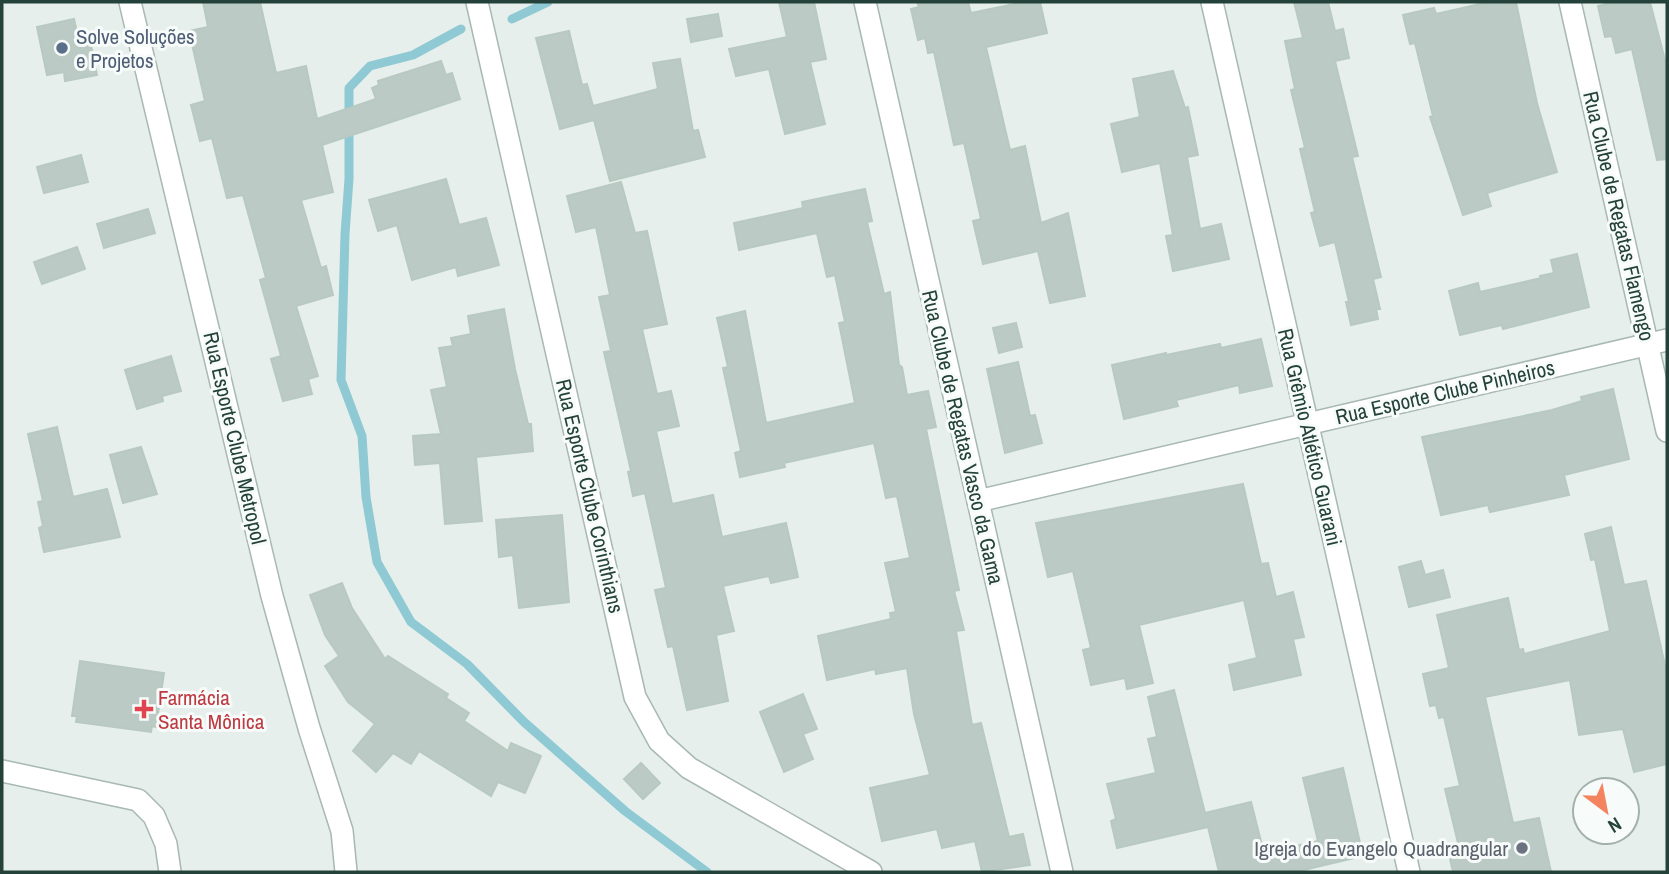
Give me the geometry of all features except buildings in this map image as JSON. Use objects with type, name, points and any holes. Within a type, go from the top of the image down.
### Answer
[{"type":"street","name":"Rua Esporte Clube Metropol","points":[[130,2],[272,596],[309,729],[342,831],[346,872]]},
{"type":"street","name":"Rua Esporte Clube Corinthians","points":[[477,2],[635,697],[659,741],[689,768],[871,872]]},
{"type":"street","name":"Rua Clube de Regatas Vasco da Gama","points":[[865,2],[1062,872]]},
{"type":"street","name":"Rua Grêmio Atlético Guarani","points":[[1212,2],[1409,872]]},
{"type":"street","name":"Rua Clube de Regatas Flamengo","points":[[1570,2],[1657,342],[1667,431]]},
{"type":"street","name":"Rua Esporte Clube Pinheiros","points":[[978,501],[1657,342]]},
{"type":"street","points":[[2,771],[138,800],[154,817],[166,844],[170,872]]},
{"type":"waterway","points":[[512,19],[548,2]]},
{"type":"waterway","points":[[461,29],[413,55],[370,66],[349,88],[349,179],[341,380],[362,436],[366,497],[377,562],[411,622],[467,664],[524,722],[625,811],[707,872]]},
{"type":"place","name":"Solve Soluções e Projetos","points":[[62,48]]},
{"type":"place","name":"Farmácia Santa Mônica","points":[[144,709]]},
{"type":"place","name":"Igreja do Evangelo Quadrangular","points":[[1522,848]]}]
